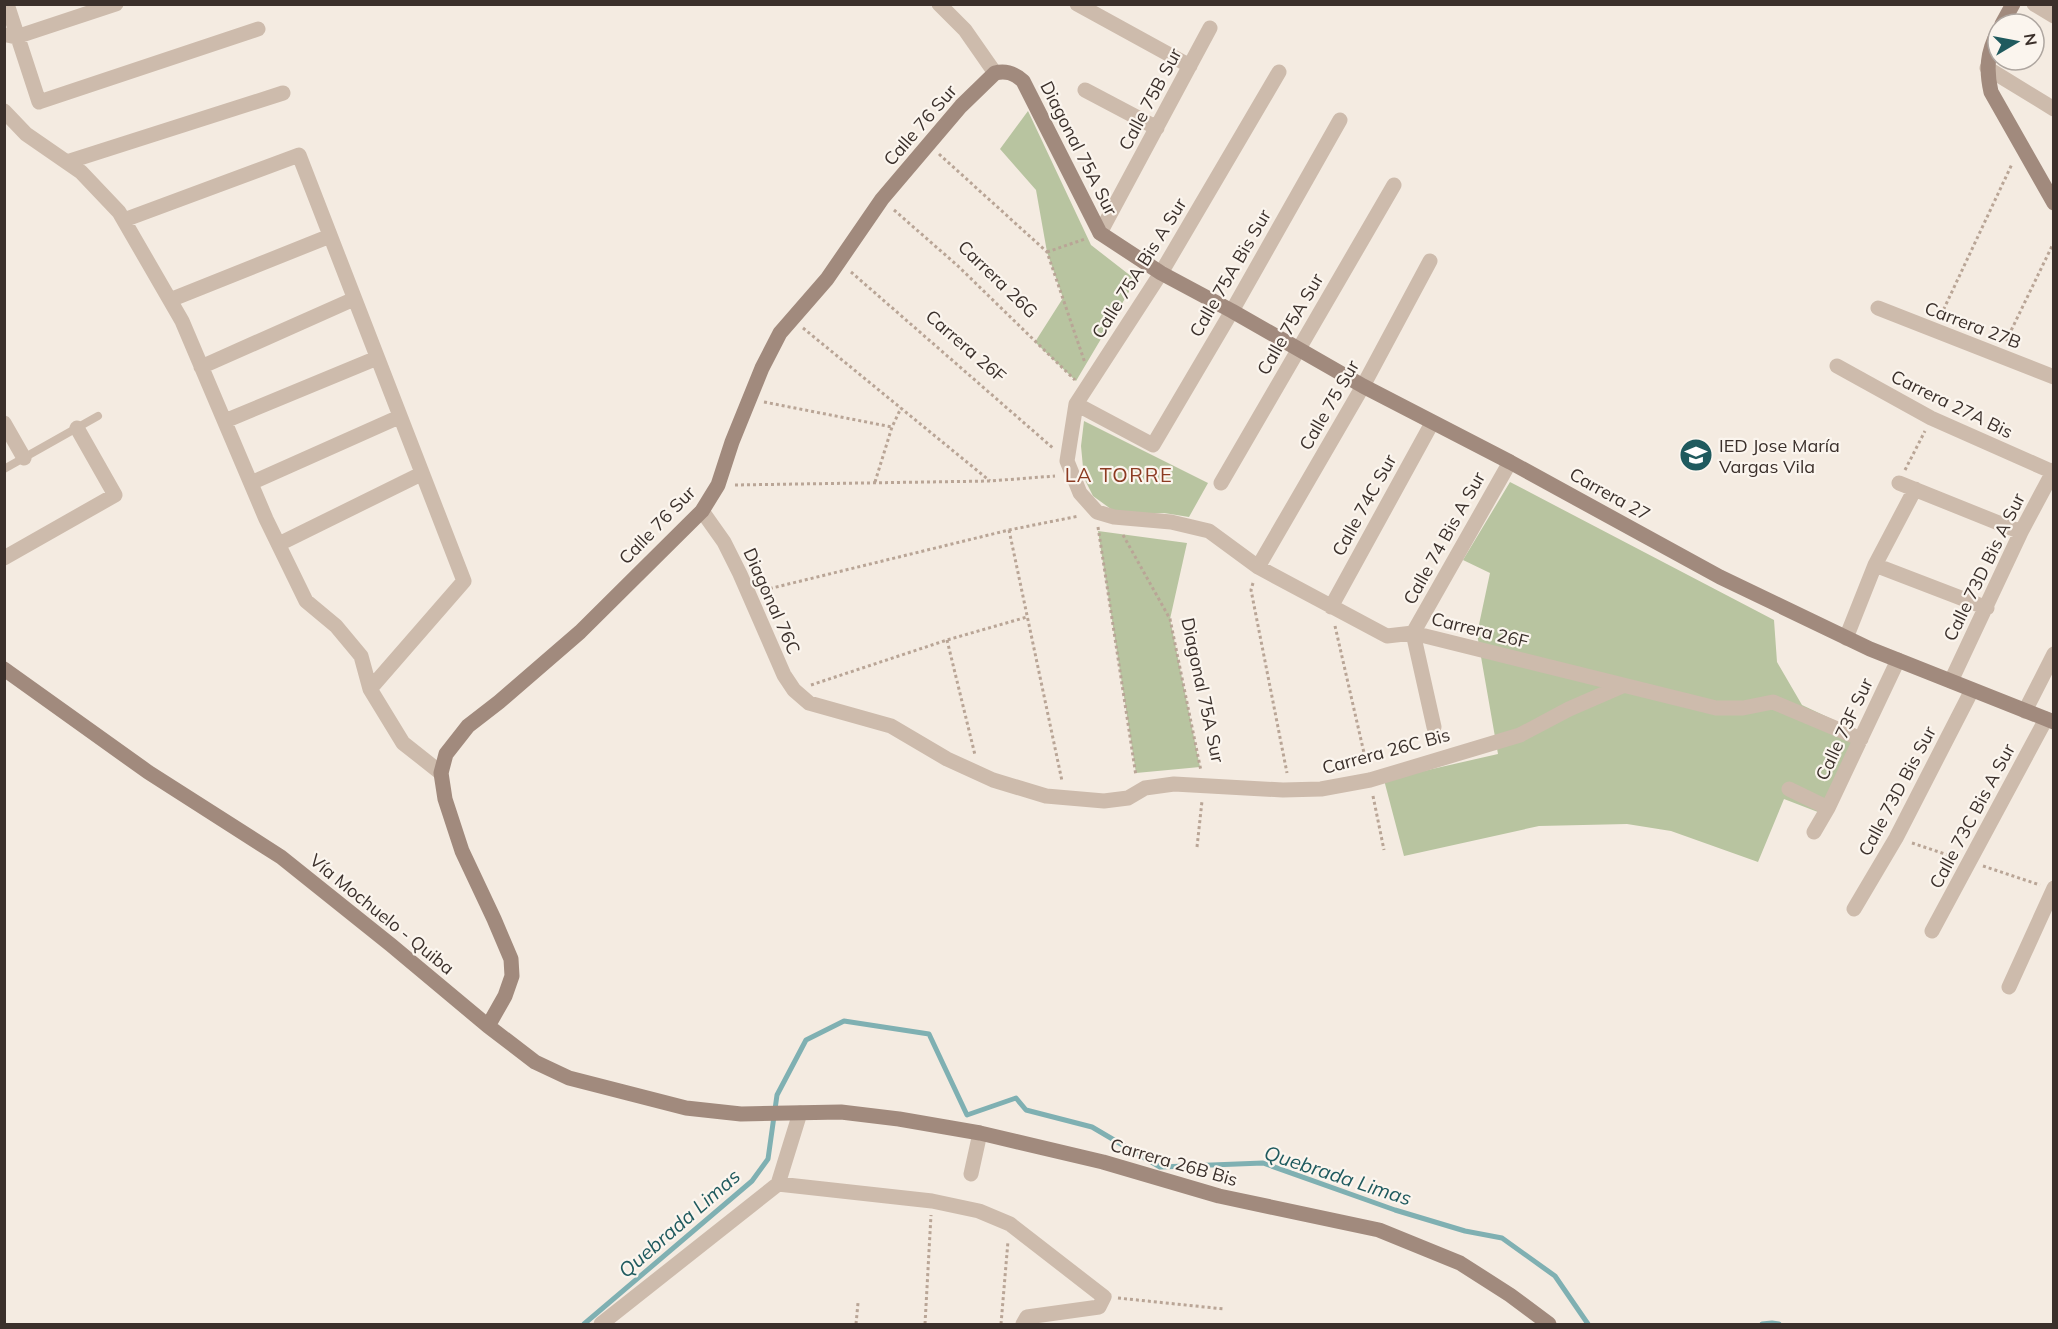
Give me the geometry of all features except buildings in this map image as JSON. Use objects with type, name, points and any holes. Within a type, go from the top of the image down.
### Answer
[{"type":"street","points":[[7,4],[10,36],[39,102],[258,29]]},
{"type":"street","points":[[10,36],[116,4]]},
{"type":"street","points":[[939,4],[965,30],[995,73]]},
{"type":"street","points":[[1077,4],[1190,66]]},
{"type":"street","points":[[2034,4],[2054,16]]},
{"type":"street","name":"Calle 75B Sur","points":[[1100,233],[1210,28]]},
{"type":"street","name":"Diagonal 75A Sur","points":[[995,73],[1002,71],[1015,74],[1023,81],[1100,233],[1161,273]]},
{"type":"street","name":"Calle 75A Bis A Sur","points":[[1070,468],[1076,404],[1161,273],[1279,72]]},
{"type":"street","points":[[1988,72],[1991,92],[2054,203]]},
{"type":"street","points":[[1994,72],[2054,109]]},
{"type":"street","name":"Calle 76 Sur","points":[[441,773],[446,754],[468,726],[580,632],[702,511],[718,485],[732,442],[762,368],[780,333],[827,279],[882,199],[961,106],[995,73]]},
{"type":"street","points":[[1085,90],[1156,128]]},
{"type":"street","points":[[67,162],[282,93]]},
{"type":"street","points":[[4,111],[26,134],[81,172],[124,219],[182,321],[251,483],[306,601],[336,626],[361,657],[370,690],[403,743],[441,773],[445,799],[462,851],[511,959],[512,976],[505,996],[488,1026]]},
{"type":"street","name":"Calle 75A Bis Sur","points":[[1076,404],[1153,445],[1340,120]]},
{"type":"street","points":[[124,219],[299,155],[464,581],[370,690]]},
{"type":"street","name":"Calle 75A Sur","points":[[1221,483],[1394,185]]},
{"type":"street","points":[[170,300],[330,236]]},
{"type":"street","name":"Calle 75 Sur","points":[[1258,567],[1363,386],[1430,261]]},
{"type":"street","name":"Carrera 27","points":[[1161,273],[1363,386],[1510,462],[1720,577],[1846,638],[2050,720]]},
{"type":"street","points":[[201,366],[354,299]]},
{"type":"street","name":"Carrera 27B","points":[[1878,309],[2054,377]]},
{"type":"street","points":[[225,421],[377,358]]},
{"type":"street","name":"Carrera 27A Bis","points":[[1837,366],[1931,418],[2053,471]]},
{"type":"street","points":[[251,483],[399,417]]},
{"type":"street","points":[[4,423],[24,458]]},
{"type":"street","name":"Calle 74C Sur","points":[[1331,607],[1432,423]]},
{"type":"street","points":[[4,558],[115,495],[77,428]]},
{"type":"street","name":"Calle 74 Bis A Sur","points":[[1413,633],[1510,462]]},
{"type":"street","points":[[1070,468],[1080,493],[1097,512]]},
{"type":"street","name":"Calle 73D Bis A Sur","points":[[1951,681],[2021,532],[2053,471]]},
{"type":"street","points":[[279,544],[422,474]]},
{"type":"street","points":[[1899,483],[2021,532]]},
{"type":"street","points":[[1846,638],[1875,565],[1915,489]]},
{"type":"street","name":"Diagonal 76C","points":[[702,511],[724,542],[784,675],[794,690],[809,703]]},
{"type":"street","name":"Carrera 26F","points":[[1097,512],[1114,517],[1171,522],[1209,531],[1258,567],[1387,636],[1413,633],[1716,708],[1743,708],[1773,702],[1861,739]]},
{"type":"street","points":[[1875,565],[1987,608]]},
{"type":"street","points":[[1413,633],[1434,727]]},
{"type":"street","points":[[2025,711],[2054,654]]},
{"type":"street","name":"Calle 73F Sur","points":[[1789,789],[1828,808],[1898,660]]},
{"type":"street","name":"Vía Mochuelo - Quiba","points":[[4,669],[148,772],[281,857],[535,1062],[569,1078],[686,1108],[763,1114]]},
{"type":"street","name":"Carrera 26C Bis","points":[[809,703],[891,726],[947,759],[993,780],[1046,796],[1104,801],[1128,798],[1145,788],[1174,784],[1290,790],[1321,789],[1370,780],[1520,735],[1569,709],[1622,686]]},
{"type":"street","name":"Calle 73D Bis Sur","points":[[1854,909],[1896,838],[1972,690]]},
{"type":"street","name":"Calle 73C Bis A Sur","points":[[1932,931],[2050,720]]},
{"type":"street","points":[[1815,832],[1828,808]]},
{"type":"street","points":[[2009,987],[2053,889]]},
{"type":"street","name":"Carrera 26B Bis","points":[[763,1114],[842,1112],[980,1133],[1103,1162],[1219,1196],[1379,1230],[1460,1263],[1510,1294],[1549,1324]]},
{"type":"street","points":[[602,1324],[778,1184],[793,1113]]},
{"type":"street","points":[[971,1174],[980,1133]]},
{"type":"street","points":[[778,1184],[932,1201],[980,1211],[1010,1224],[1104,1297],[1099,1307],[1027,1317],[1023,1324]]},
{"type":"lane","points":[[4,469],[98,416]]},
{"type":"path","points":[[928,145],[1047,252],[1088,384]]},
{"type":"path","points":[[1934,330],[2021,145]]},
{"type":"path","name":"Carrera 26G","points":[[882,199],[1088,384]]},
{"type":"path","points":[[1047,252],[1100,233]]},
{"type":"path","points":[[1999,356],[2054,242]]},
{"type":"path","name":"Carrera 26F","points":[[839,261],[1070,468]]},
{"type":"path","points":[[792,319],[990,481]]},
{"type":"path","points":[[750,399],[892,427]]},
{"type":"path","points":[[875,483],[892,427],[901,408]]},
{"type":"path","points":[[1899,483],[1931,418]]},
{"type":"path","points":[[718,485],[990,481],[1070,468]]},
{"type":"path","points":[[748,594],[1009,530],[1097,512],[1098,531],[1139,792]]},
{"type":"path","name":"Diagonal 75A Sur","points":[[1114,517],[1170,619],[1204,785],[1197,847]]},
{"type":"path","points":[[1009,530],[1066,797]]},
{"type":"path","points":[[1258,567],[1251,590],[1290,790]]},
{"type":"path","points":[[1331,607],[1384,849]]},
{"type":"path","points":[[794,690],[946,640],[1027,617]]},
{"type":"path","points":[[946,640],[980,774]]},
{"type":"path","points":[[925,1324],[932,1201]]},
{"type":"path","points":[[1001,1324],[1010,1224]]},
{"type":"path","points":[[1104,1297],[1224,1309]]},
{"type":"path","points":[[856,1324],[858,1303]]},
{"type":"green space","points":[[1028,111],[1091,245],[1136,280],[1076,381],[1035,342],[1063,298],[1047,252],[1036,190],[1000,149]]},
{"type":"green space","points":[[1084,421],[1208,483],[1189,517],[1164,513],[1115,512],[1093,496],[1084,478],[1081,446]]},
{"type":"green space","points":[[1510,482],[1774,620],[1777,662],[1802,705],[1857,731],[1823,814],[1784,799],[1758,862],[1671,831],[1627,824],[1539,826],[1404,856],[1384,780],[1498,754],[1477,634],[1490,573],[1463,560]]},
{"type":"green space","points":[[1098,531],[1187,543],[1170,619],[1200,767],[1136,773]]},
{"type":"waterway","name":"Quebrada Limas","points":[[584,1324],[752,1181],[768,1159],[777,1095],[806,1040],[844,1021],[929,1034],[967,1115],[1016,1098],[1026,1110],[1092,1127],[1160,1167],[1263,1163],[1395,1210],[1465,1231],[1502,1238],[1555,1276],[1588,1324]]},
{"type":"waterway","name":"Quebrada Limas","points":[[1762,1324],[1779,1324]]},
{"type":"place","name":"IED Jose María Vargas Vila","points":[[1696,455]]},
{"type":"district","name":"LA TORRE","points":[[1119,474]]}]
